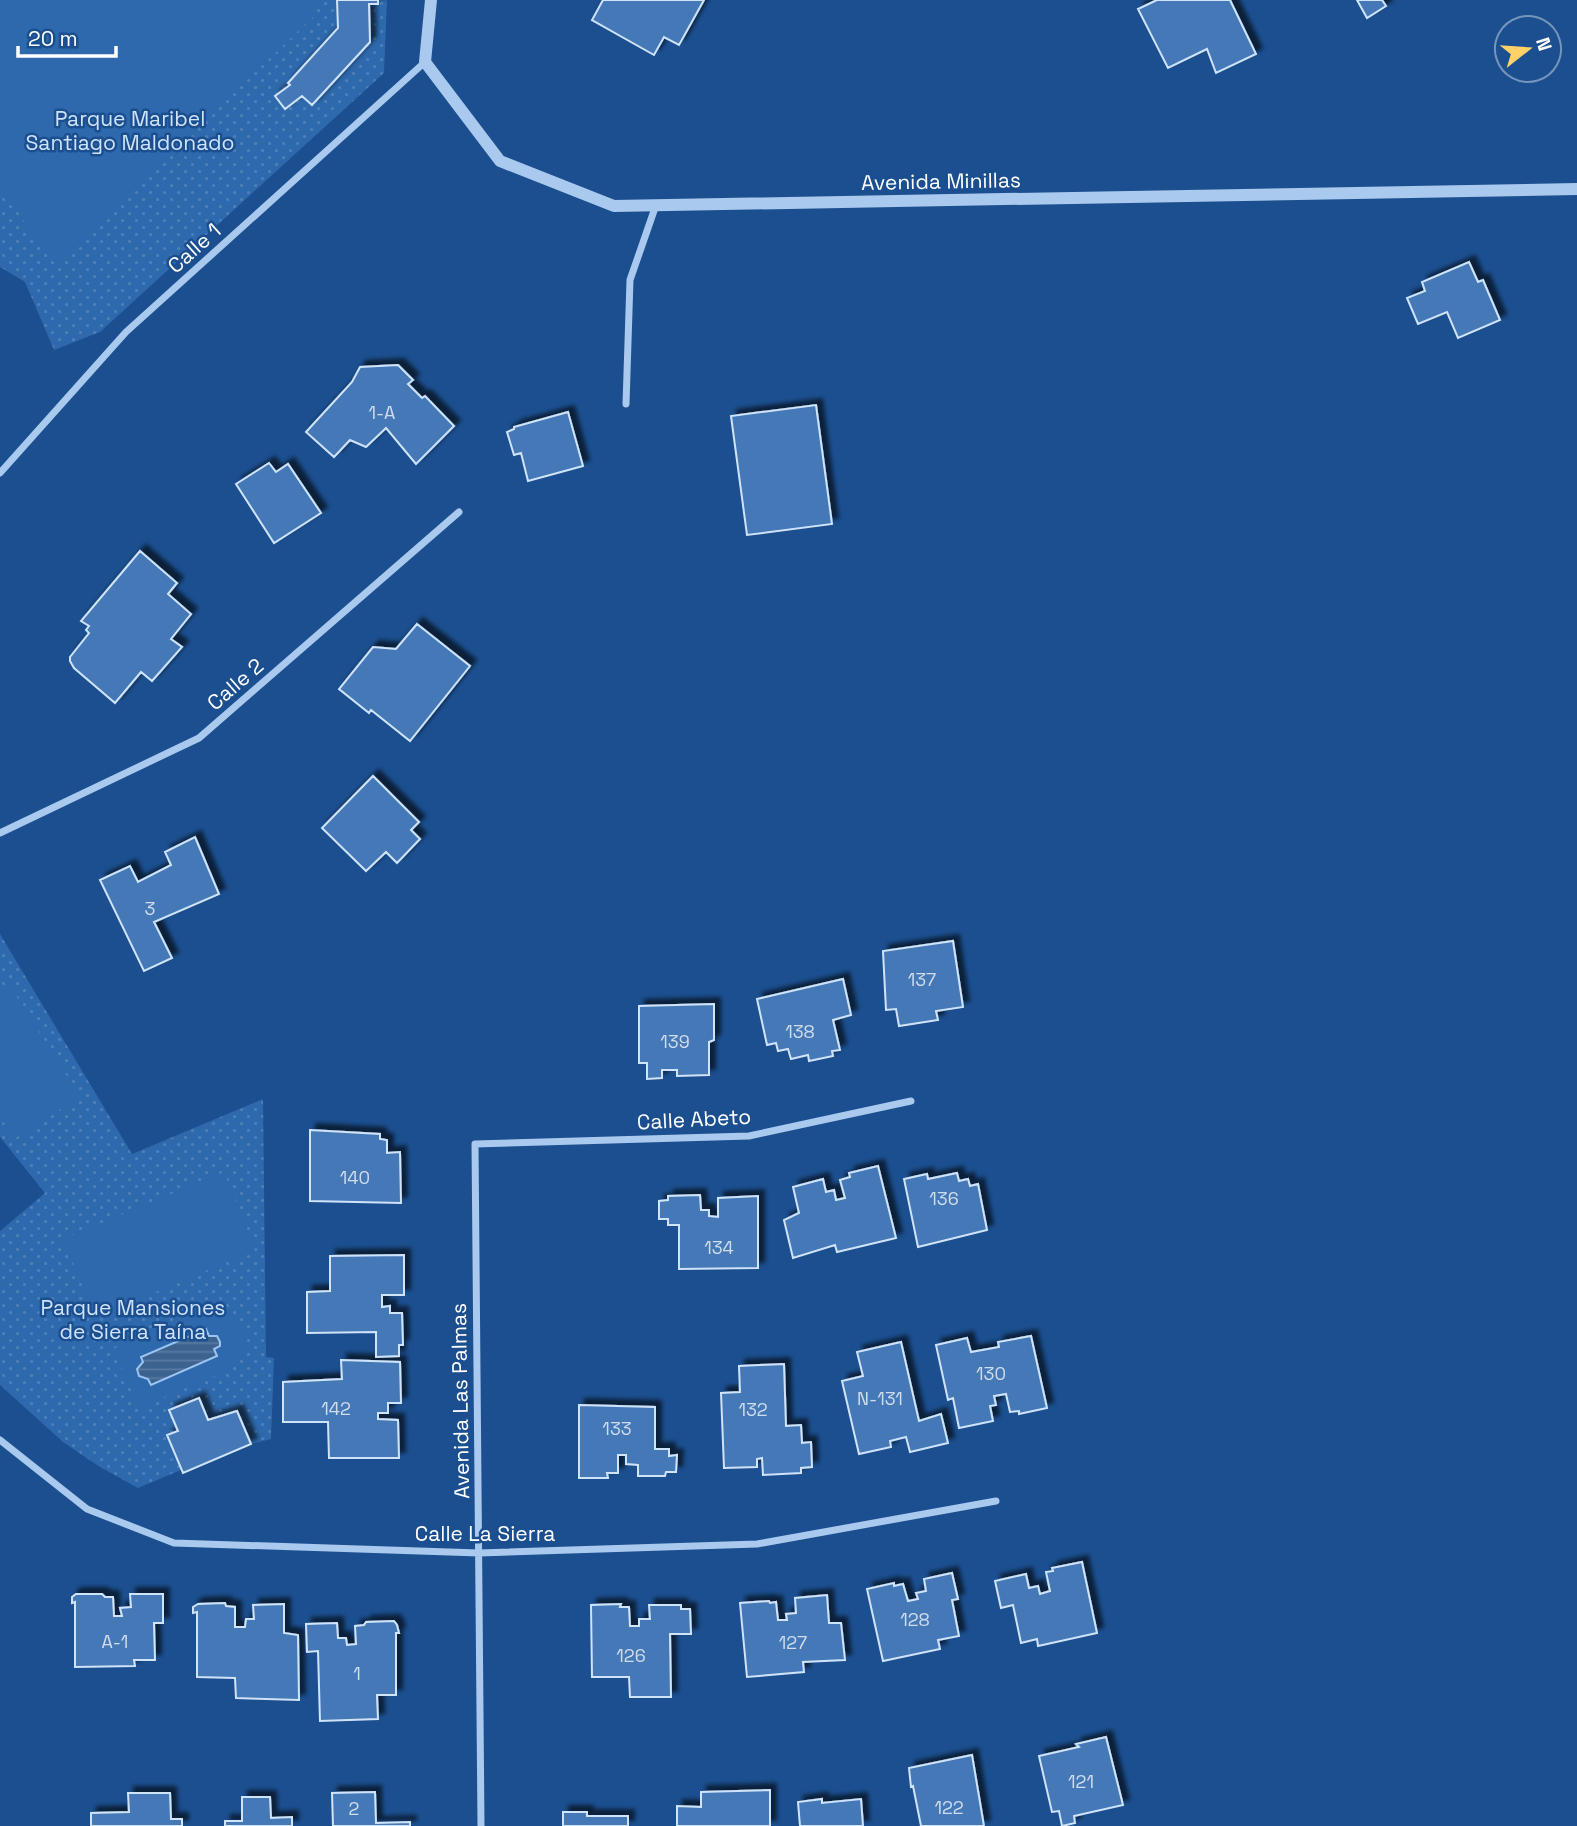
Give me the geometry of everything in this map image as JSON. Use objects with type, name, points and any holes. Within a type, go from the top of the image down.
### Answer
[{"type":"street","points":[[425,62],[431,0]]},
{"type":"street","name":"Avenida Minillas","points":[[425,62],[500,161],[614,206],[1577,189]]},
{"type":"street","name":"Calle 1","points":[[0,473],[126,332],[425,62]]},
{"type":"street","points":[[626,404],[630,281],[656,205]]},
{"type":"street","name":"Calle 2","points":[[0,832],[199,738],[459,512]]},
{"type":"street","name":"Calle Abeto","points":[[475,1144],[749,1136],[911,1101]]},
{"type":"street","name":"Avenida Las Palmas","points":[[475,1144],[481,1826]]},
{"type":"street","name":"Calle La Sierra","points":[[0,1440],[87,1509],[174,1543],[480,1553],[757,1544],[996,1501]]},
{"type":"green space","name":"Parque Maribel Santiago Maldonado","points":[[0,0],[387,0],[384,73],[100,332],[54,350],[25,282],[0,267]]},
{"type":"green space","points":[[0,0],[318,0],[313,17],[55,262],[0,184]]},
{"type":"green space","name":"Parque Mansiones de Sierra Taína","points":[[0,934],[132,1154],[263,1099],[266,1357],[274,1358],[271,1439],[251,1444],[183,1473],[181,1470],[138,1488],[63,1442],[0,1385],[0,1231],[45,1193],[0,1137]]},
{"type":"green space","points":[[8,983],[80,1097],[14,1139],[0,1116],[0,988]]},
{"type":"green space","points":[[224,1172],[255,1250],[96,1317],[63,1239]]},
{"type":"green space","points":[[206,1309],[228,1315],[242,1330],[244,1349],[239,1359],[231,1369],[139,1408],[113,1349]]},
{"type":"shaded area","points":[[206,1329],[209,1336],[217,1336],[220,1342],[220,1346],[214,1349],[217,1356],[151,1385],[148,1379],[139,1376],[137,1369],[143,1362],[141,1357]]},
{"type":"building","points":[[337,0],[378,0],[378,4],[369,4],[370,42],[312,105],[302,96],[285,109],[275,96],[290,85],[288,83],[338,28]]},
{"type":"building","points":[[603,0],[704,0],[679,45],[664,37],[654,55],[592,20]]},
{"type":"building","points":[[1157,0],[1230,0],[1256,54],[1216,73],[1207,49],[1168,68],[1138,9]]},
{"type":"building","points":[[1357,0],[1382,0],[1386,6],[1367,18]]},
{"type":"building","points":[[1469,262],[1478,282],[1483,280],[1500,320],[1458,338],[1447,312],[1418,324],[1407,298],[1425,291],[1422,282]]},
{"type":"building","points":[[398,365],[413,380],[408,384],[422,398],[425,396],[454,426],[416,464],[386,428],[366,447],[350,440],[334,457],[306,432],[352,382],[360,367]]},
{"type":"building","points":[[816,405],[832,524],[747,535],[731,416]]},
{"type":"building","points":[[568,412],[583,466],[528,481],[521,453],[514,455],[507,432],[514,427]]},
{"type":"building","points":[[269,463],[276,472],[288,464],[321,513],[274,543],[236,484]]},
{"type":"building","points":[[140,551],[177,583],[168,594],[191,614],[171,639],[182,647],[152,681],[141,672],[115,703],[74,668],[70,657],[89,633],[86,630],[89,626],[81,621]]},
{"type":"building","points":[[417,624],[470,666],[410,741],[339,689],[373,647],[396,649]]},
{"type":"building","points":[[373,776],[419,822],[411,830],[420,839],[397,863],[386,852],[366,871],[322,828]]},
{"type":"building","points":[[195,837],[219,894],[154,922],[172,958],[144,971],[100,880],[130,866],[138,882],[171,865],[165,852]]},
{"type":"building","points":[[953,941],[963,1007],[936,1011],[938,1020],[899,1026],[896,1009],[886,1010],[883,951]]},
{"type":"building","points":[[843,979],[851,1015],[833,1020],[840,1050],[832,1051],[833,1056],[809,1061],[808,1055],[791,1059],[788,1049],[778,1051],[776,1043],[767,1045],[757,999]]},
{"type":"building","points":[[714,1004],[714,1040],[709,1042],[709,1075],[677,1076],[677,1070],[662,1070],[662,1078],[647,1079],[647,1063],[639,1063],[639,1006]]},
{"type":"building","points":[[310,1130],[380,1134],[380,1139],[387,1140],[387,1153],[400,1152],[401,1203],[310,1201]]},
{"type":"building","points":[[878,1166],[896,1238],[837,1252],[835,1245],[793,1258],[784,1220],[799,1213],[793,1187],[823,1179],[826,1192],[834,1190],[836,1200],[845,1198],[840,1180],[850,1177],[849,1173]]},
{"type":"building","points":[[957,1173],[959,1181],[968,1179],[970,1186],[978,1184],[987,1230],[918,1247],[904,1179],[927,1174],[928,1179]]},
{"type":"building","points":[[700,1195],[701,1210],[709,1210],[709,1216],[718,1217],[718,1198],[758,1196],[758,1268],[679,1269],[679,1225],[668,1225],[668,1219],[659,1219],[659,1201],[668,1200],[668,1196]]},
{"type":"building","points":[[404,1255],[404,1295],[382,1295],[382,1307],[390,1306],[390,1313],[402,1313],[403,1345],[399,1345],[399,1356],[376,1357],[376,1332],[307,1333],[307,1292],[330,1291],[330,1256]]},
{"type":"building","points":[[1031,1336],[1047,1408],[1019,1414],[1019,1411],[1010,1412],[1006,1394],[994,1396],[996,1405],[990,1406],[993,1421],[959,1428],[953,1398],[948,1400],[936,1345],[967,1338],[971,1352],[999,1347],[998,1342]]},
{"type":"building","points":[[901,1342],[919,1421],[941,1414],[948,1443],[910,1452],[906,1437],[890,1441],[891,1447],[859,1454],[842,1381],[863,1376],[857,1352]]},
{"type":"building","points":[[341,1360],[400,1362],[401,1403],[388,1403],[388,1413],[378,1413],[378,1419],[398,1420],[399,1458],[329,1458],[328,1422],[283,1422],[283,1382],[342,1379]]},
{"type":"building","points":[[784,1364],[786,1426],[801,1425],[802,1443],[811,1442],[812,1467],[801,1468],[801,1473],[763,1475],[762,1458],[757,1459],[757,1467],[724,1468],[721,1393],[740,1392],[739,1366]]},
{"type":"building","points":[[199,1398],[208,1420],[237,1411],[251,1444],[183,1473],[167,1435],[178,1431],[169,1410]]},
{"type":"building","points":[[579,1405],[655,1407],[655,1449],[669,1449],[669,1456],[677,1455],[676,1472],[666,1472],[665,1476],[638,1476],[638,1465],[626,1464],[626,1455],[618,1455],[618,1473],[607,1473],[608,1478],[579,1478]]},
{"type":"building","points":[[1082,1562],[1097,1633],[1038,1646],[1037,1639],[1021,1643],[1013,1605],[1001,1608],[995,1581],[1026,1574],[1029,1588],[1038,1586],[1040,1594],[1050,1591],[1046,1572],[1053,1571],[1052,1568]]},
{"type":"building","points":[[952,1573],[958,1599],[952,1600],[959,1636],[938,1640],[940,1649],[883,1661],[867,1589],[894,1583],[894,1586],[903,1584],[908,1601],[918,1599],[916,1593],[926,1591],[924,1579]]},
{"type":"building","points":[[76,1594],[102,1594],[105,1597],[113,1597],[114,1616],[122,1616],[120,1608],[131,1607],[130,1594],[163,1594],[163,1623],[154,1623],[155,1660],[134,1660],[135,1666],[75,1667],[75,1602],[72,1603],[72,1597]]},
{"type":"building","points":[[827,1595],[829,1623],[841,1623],[845,1660],[803,1662],[804,1672],[747,1677],[740,1603],[776,1602],[778,1620],[787,1620],[786,1614],[796,1613],[795,1598]]},
{"type":"building","points":[[225,1603],[226,1606],[235,1607],[235,1627],[245,1627],[246,1619],[254,1619],[253,1605],[284,1604],[284,1633],[298,1635],[299,1700],[236,1698],[235,1678],[197,1677],[197,1612],[193,1613],[193,1607],[198,1604]]},
{"type":"building","points":[[621,1604],[620,1607],[629,1607],[630,1626],[639,1626],[639,1619],[650,1619],[649,1605],[681,1605],[681,1609],[690,1609],[691,1634],[670,1634],[671,1697],[630,1697],[629,1677],[592,1677],[591,1605]]},
{"type":"building","points":[[394,1621],[399,1633],[396,1633],[396,1695],[377,1695],[378,1719],[320,1721],[318,1651],[307,1652],[306,1624],[337,1623],[338,1638],[346,1638],[347,1645],[356,1644],[355,1626],[364,1625],[366,1622]]},
{"type":"building","points":[[1106,1737],[1123,1805],[1074,1816],[1075,1823],[1062,1826],[1059,1811],[1052,1812],[1039,1756],[1079,1747],[1076,1744]]},
{"type":"building","points":[[972,1755],[984,1826],[921,1826],[909,1768]]},
{"type":"building","points":[[770,1790],[770,1826],[677,1826],[677,1806],[701,1807],[701,1792]]},
{"type":"building","points":[[375,1792],[376,1823],[410,1822],[410,1826],[333,1826],[332,1793]]},
{"type":"building","points":[[128,1793],[170,1793],[171,1819],[182,1819],[182,1826],[91,1826],[91,1813],[129,1812]]},
{"type":"building","points":[[242,1797],[270,1797],[271,1818],[292,1817],[292,1826],[225,1826],[225,1821],[242,1821]]},
{"type":"building","points":[[822,1799],[822,1803],[861,1799],[863,1826],[800,1826],[798,1802]]},
{"type":"building","points":[[563,1812],[587,1812],[587,1816],[628,1816],[628,1826],[563,1826]]}]
